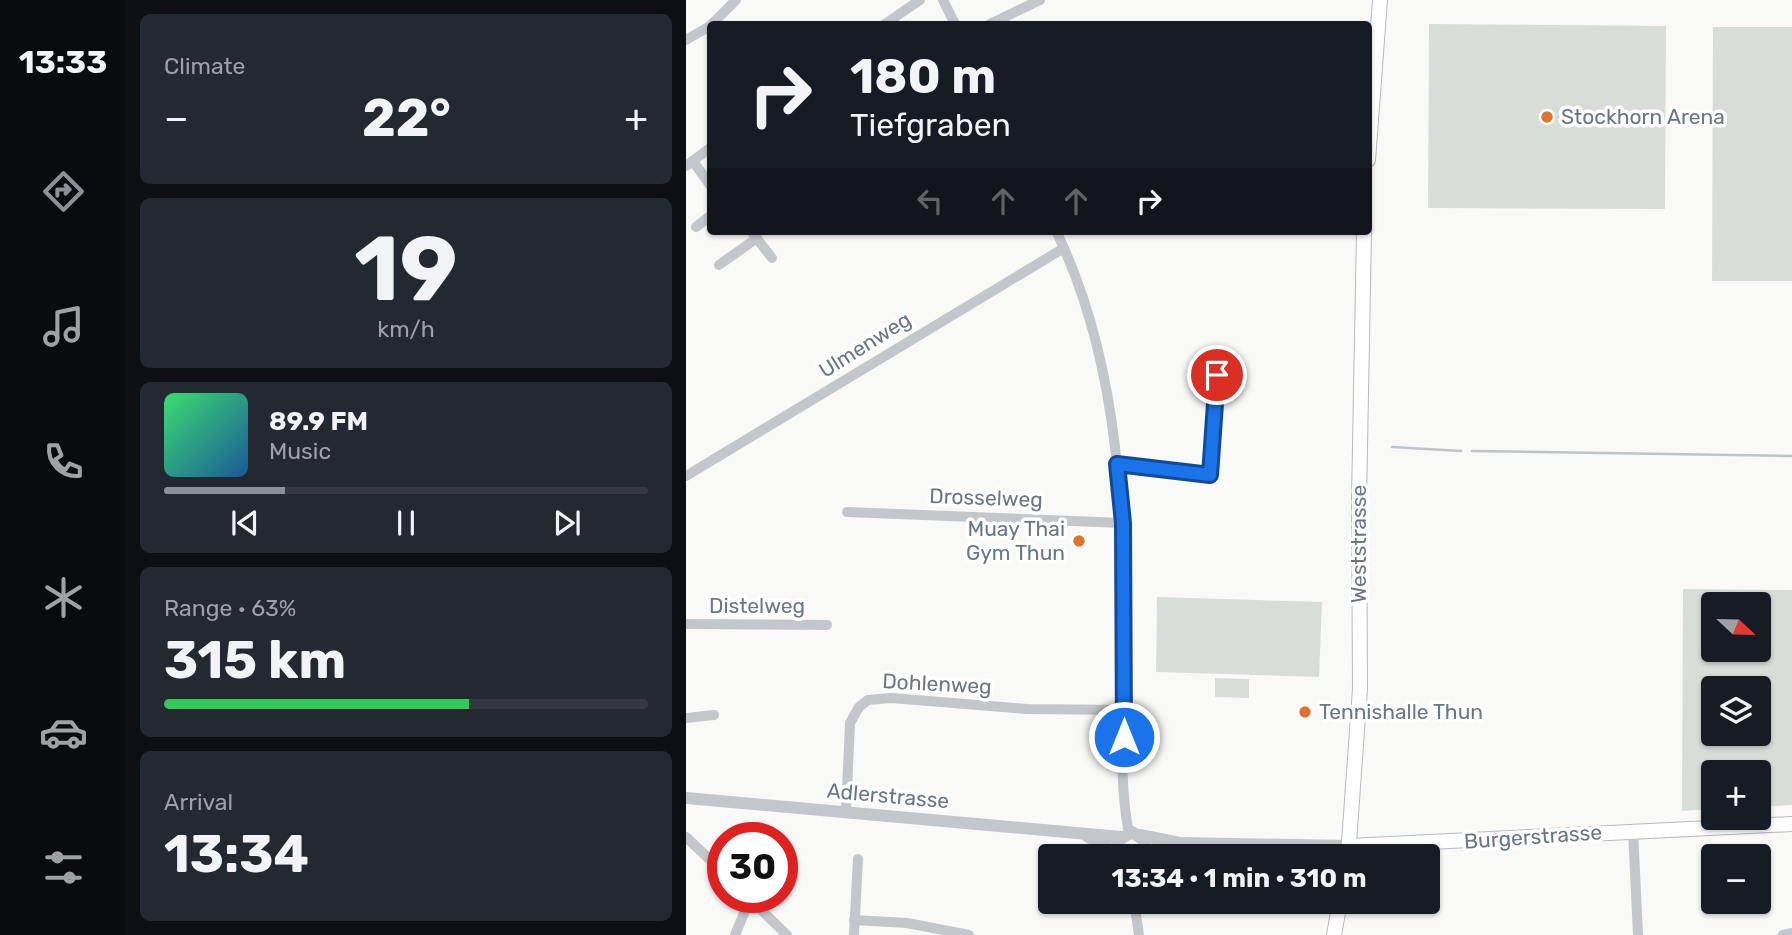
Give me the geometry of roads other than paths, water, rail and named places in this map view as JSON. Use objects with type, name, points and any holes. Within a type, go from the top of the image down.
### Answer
[{"type":"main road","points":[[1372,107],[1380,0]]},
{"type":"main road","name":"Weststrasse","points":[[1349,844],[1360,689],[1358,524],[1364,235]]},
{"type":"main road","name":"Burgerstrasse","points":[[1440,844],[1633,830],[1792,824]]},
{"type":"main road","points":[[1334,935],[1338,914]]},
{"type":"street","points":[[715,21],[736,0]]},
{"type":"street","points":[[890,21],[920,0]]},
{"type":"street","points":[[943,0],[954,21]]},
{"type":"street","points":[[996,21],[1040,0]]},
{"type":"street","points":[[686,40],[707,27]]},
{"type":"street","points":[[707,150],[689,163],[707,182]]},
{"type":"street","points":[[696,226],[707,218]]},
{"type":"street","points":[[719,265],[754,235],[772,258]]},
{"type":"street","points":[[1058,235],[1083,290],[1096,334],[1117,464],[1123,523],[1125,798],[1130,835]]},
{"type":"street","name":"Ulmenweg","points":[[686,476],[1064,248]]},
{"type":"street","points":[[1117,464],[1210,475],[1217,375]]},
{"type":"street","name":"Drosselweg","points":[[847,512],[1123,523]]},
{"type":"street","name":"Distelweg","points":[[686,624],[827,625]]},
{"type":"street","name":"Dohlenweg","points":[[846,812],[850,723],[859,707],[868,700],[891,698],[1027,709],[1124,710]]},
{"type":"street","points":[[686,718],[714,715]]},
{"type":"street","name":"Adlerstrasse","points":[[686,798],[1087,836],[1130,835]]},
{"type":"street","name":"Burgerstrasse","points":[[1633,830],[1638,935]]},
{"type":"street","points":[[1130,835],[1145,841],[1145,844]]},
{"type":"street","points":[[1119,844],[1130,835]]},
{"type":"street","name":"Burgerstrasse","points":[[1130,835],[1201,844]]},
{"type":"street","points":[[686,836],[707,857]]},
{"type":"street","name":"Adlerstrasse","points":[[1087,836],[1101,844]]},
{"type":"street","points":[[854,935],[859,859]]},
{"type":"street","points":[[736,935],[744,913]]},
{"type":"street","points":[[764,913],[787,935]]},
{"type":"street","points":[[1136,914],[1139,935]]},
{"type":"street","points":[[854,920],[907,923],[969,935]]},
{"type":"street","points":[[1783,935],[1792,933]]},
{"type":"waterway","points":[[1392,447],[1461,451]]},
{"type":"waterway","points":[[1472,451],[1792,456]]},
{"type":"place","name":"Stockhorn Arena","points":[[1547,117]]},
{"type":"place","name":"Muay Thai Gym Thun","points":[[1079,541]]},
{"type":"place","name":"Tennishalle Thun","points":[[1305,712]]}]
